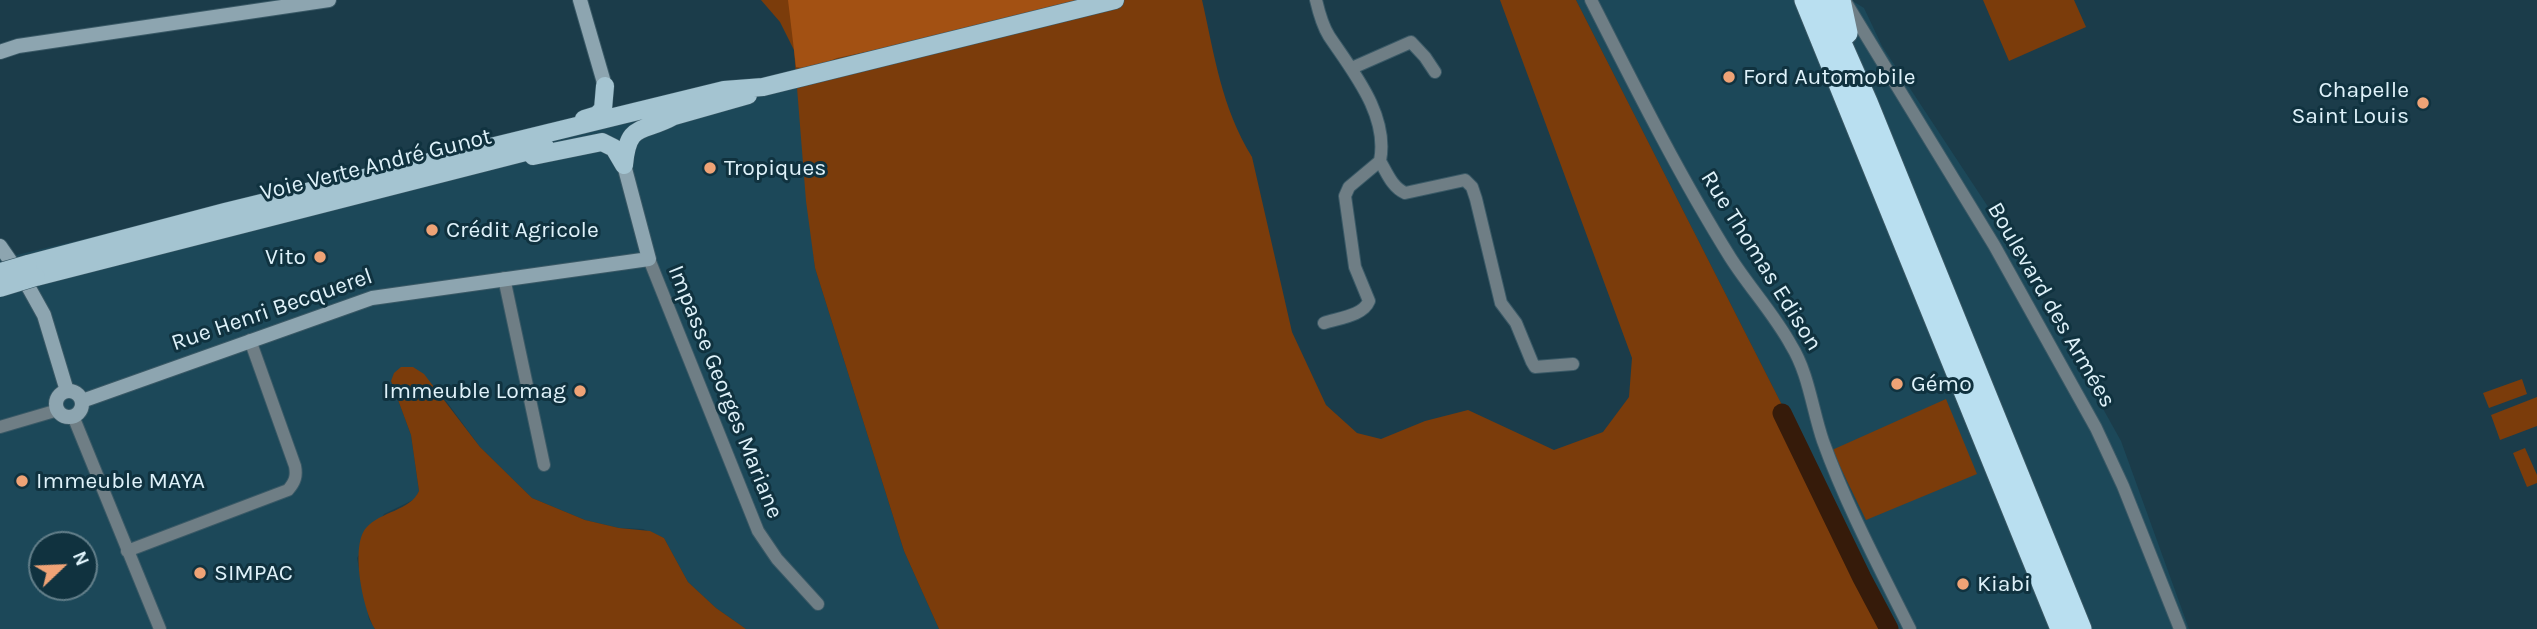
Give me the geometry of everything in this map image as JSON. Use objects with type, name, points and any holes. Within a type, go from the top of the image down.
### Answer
[{"type":"highway","points":[[1795,0],[1858,105]]},
{"type":"highway","points":[[1805,0],[1858,105],[2081,629]]},
{"type":"highway","points":[[1822,0],[1858,105],[2061,629]]},
{"type":"highway","points":[[1842,0],[1858,105]]},
{"type":"main road","name":"Voie Verte André Gunot","points":[[0,288],[32,271],[225,212],[516,148],[669,111],[725,103],[748,96],[763,87],[1115,0]]},
{"type":"main road","points":[[605,86],[615,102],[626,109],[669,111]]},
{"type":"main road","points":[[605,86],[605,104],[597,115],[525,134],[516,148],[535,156],[602,142],[614,148],[625,166]]},
{"type":"main road","points":[[625,166],[630,136],[669,111]]},
{"type":"main road","name":"Voie Verte André Gunot","points":[[0,272],[32,271]]},
{"type":"street","points":[[0,52],[18,46],[329,0]]},
{"type":"street","points":[[580,0],[605,86]]},
{"type":"street","points":[[1316,0],[1328,36],[1362,86],[1379,128],[1382,147],[1380,161],[1398,190],[1405,193],[1465,180],[1472,187],[1501,303],[1516,323],[1532,362],[1535,367],[1543,368],[1573,364]]},
{"type":"street","name":"Rue Thomas Edison","points":[[1591,0],[1640,98],[1704,213],[1731,259],[1791,344],[1804,370],[1822,438],[1838,479],[1910,629]]},
{"type":"street","name":"Boulevard des Armées","points":[[1842,0],[1856,17],[1994,245],[2096,428],[2123,486],[2180,629]]},
{"type":"street","name":"Boulevard des Armées","points":[[1851,0],[1856,17]]},
{"type":"street","points":[[1352,68],[1411,42],[1435,72]]},
{"type":"street","points":[[1324,323],[1367,307],[1369,301],[1355,267],[1345,196],[1349,187],[1380,161]]},
{"type":"street","points":[[625,166],[649,259]]},
{"type":"street","points":[[0,246],[44,315],[66,391]]},
{"type":"street","name":"Rue Henri Becquerel","points":[[82,401],[347,305],[380,296],[649,259]]},
{"type":"street","name":"Impasse Georges Mariane","points":[[649,259],[758,531],[777,559],[818,604]]},
{"type":"street","points":[[504,278],[544,465]]},
{"type":"street","points":[[127,551],[288,490],[296,479],[295,466],[250,340]]},
{"type":"street","points":[[66,391],[78,394],[82,401],[79,412],[73,416],[64,416],[58,410],[58,398],[66,391]]},
{"type":"street","points":[[0,427],[58,410]]},
{"type":"street","points":[[73,416],[160,629]]},
{"type":"shaded area","points":[[761,0],[1202,0],[1226,100],[1241,138],[1252,157],[1292,332],[1326,405],[1357,433],[1381,439],[1425,421],[1468,410],[1554,450],[1603,432],[1629,397],[1632,358],[1500,0],[1576,0],[1896,629],[939,629],[904,551],[815,268],[806,201],[794,50],[780,22]]},
{"type":"shaded area","points":[[788,0],[1088,0],[1023,19],[837,58],[810,69],[796,67]]},
{"type":"shaded area","points":[[1576,0],[1851,0],[1864,8],[1882,46],[2004,231],[2121,441],[2189,629],[1896,629]]},
{"type":"shaded area","points":[[1983,0],[2074,0],[2086,27],[2009,61]]},
{"type":"shaded area","points":[[796,70],[815,268],[904,551],[939,629],[746,629],[716,608],[688,582],[664,538],[643,529],[619,528],[585,520],[532,498],[480,447],[438,390],[391,381],[411,435],[419,491],[415,499],[384,514],[357,558],[369,619],[375,629],[0,629],[0,259]]},
{"type":"shaded area","points":[[401,367],[413,367],[424,374],[480,447],[532,498],[585,520],[619,528],[650,531],[664,538],[688,582],[716,608],[746,629],[375,629],[366,608],[360,578],[361,537],[372,522],[409,503],[419,491],[411,435],[391,381],[394,373]]},
{"type":"shaded area","points":[[2522,379],[2527,394],[2489,408],[2483,393]]},
{"type":"shaded area","points":[[2537,397],[2537,426],[2500,440],[2491,415]]},
{"type":"shaded area","points":[[1946,399],[1977,474],[1866,520],[1832,450]]},
{"type":"shaded area","points":[[2525,448],[2537,475],[2537,483],[2527,487],[2513,453]]},
{"type":"waterway","points":[[1782,413],[1889,629]]},
{"type":"place","name":"Ford Automobile","points":[[1729,77]]},
{"type":"place","name":"Chapelle Saint Louis","points":[[2423,103]]},
{"type":"place","name":"Tropiques","points":[[710,168]]},
{"type":"place","name":"Crédit Agricole","points":[[432,230]]},
{"type":"place","name":"Vito","points":[[320,257]]},
{"type":"place","name":"Gémo","points":[[1897,384]]},
{"type":"place","name":"Immeuble Lomag","points":[[580,391]]},
{"type":"place","name":"Immeuble MAYA","points":[[22,481]]},
{"type":"place","name":"SIMPAC","points":[[200,573]]},
{"type":"place","name":"Kiabi","points":[[1963,584]]}]
